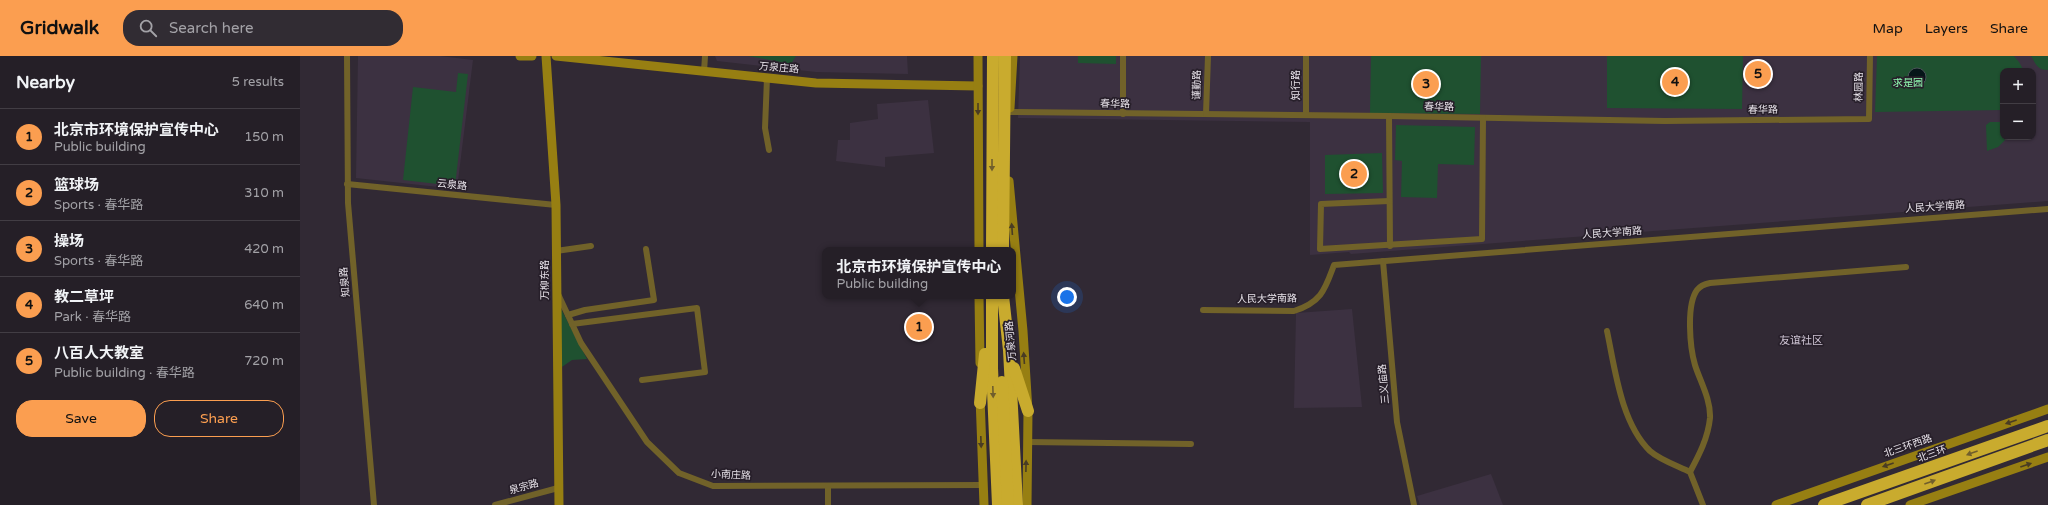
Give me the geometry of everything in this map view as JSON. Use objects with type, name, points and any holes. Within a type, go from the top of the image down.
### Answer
[{"type":"highway","points":[[992,247],[993,56]]},
{"type":"highway","points":[[1003,247],[1005,56]]},
{"type":"highway","points":[[980,403],[994,299]]},
{"type":"highway","name":"万泉河路","points":[[994,299],[992,368],[998,505]]},
{"type":"highway","name":"万泉河路","points":[[994,299],[1002,367],[1008,505]]},
{"type":"highway","points":[[995,299],[1028,411]]},
{"type":"highway","points":[[1009,350],[1017,505]]},
{"type":"highway","name":"北三环","points":[[1824,505],[2048,426]]},
{"type":"highway","points":[[1867,505],[2048,440]]},
{"type":"street","name":"知泉路","points":[[346,56],[347,184],[374,505]]},
{"type":"street","points":[[520,56],[532,56]]},
{"type":"street","name":"万柳东路","points":[[546,56],[556,205],[558,505]]},
{"type":"street","name":"万泉庄路","points":[[556,56],[832,84],[978,86]]},
{"type":"street","points":[[704,72],[705,56]]},
{"type":"street","points":[[978,56],[979,247]]},
{"type":"street","name":"万泉河路","points":[[1013,56],[1010,112],[1009,183],[1015,247]]},
{"type":"street","points":[[1123,56],[1123,114]]},
{"type":"street","name":"谨勤路","points":[[1206,114],[1208,56]]},
{"type":"street","name":"知行路","points":[[1306,56],[1306,115]]},
{"type":"street","name":"林园路","points":[[1869,119],[1870,56]]},
{"type":"street","points":[[767,78],[765,128],[770,150]]},
{"type":"street","name":"春华路","points":[[1010,112],[1389,116],[1665,122],[1869,119]]},
{"type":"street","points":[[1389,116],[1390,246]]},
{"type":"street","points":[[1389,201],[1321,204],[1320,249],[1390,246],[1482,239],[1483,118]]},
{"type":"street","name":"云泉路","points":[[347,184],[556,205]]},
{"type":"street","name":"人民大学南路","points":[[1203,310],[1294,311],[1307,307],[1323,292],[1334,264],[2048,208]]},
{"type":"street","points":[[556,251],[591,246]]},
{"type":"street","points":[[568,315],[584,310],[654,300],[646,249]]},
{"type":"street","name":"万泉河路","points":[[1016,257],[1023,331],[1028,411],[1027,505]]},
{"type":"street","name":"三义庙路","points":[[1383,261],[1397,422],[1414,505]]},
{"type":"street","points":[[1690,472],[1704,444],[1710,417],[1709,408],[1695,365],[1692,348],[1690,318],[1692,300],[1697,289],[1710,283],[1906,267]]},
{"type":"street","name":"小南庄路","points":[[556,290],[581,343],[647,442],[679,474],[713,486],[983,485]]},
{"type":"street","points":[[572,324],[697,308],[705,372],[642,380]]},
{"type":"street","points":[[1607,331],[1619,390],[1630,421],[1640,439],[1651,452],[1690,472],[1702,505]]},
{"type":"street","points":[[980,403],[984,505]]},
{"type":"street","name":"北三环西路","points":[[1776,505],[2048,409]]},
{"type":"street","points":[[1027,442],[1191,444]]},
{"type":"street","points":[[1910,505],[2048,457]]},
{"type":"street","points":[[828,486],[828,505]]},
{"type":"street","name":"泉宗路","points":[[495,505],[558,488]]},
{"type":"shaded area","points":[[358,56],[440,56],[473,60],[457,189],[356,178]]},
{"type":"shaded area","points":[[715,56],[907,56],[908,74],[816,72],[717,61]]},
{"type":"shaded area","points":[[1020,56],[2048,56],[2048,201],[1351,254],[1349,252],[1310,255],[1310,122],[1018,118]]},
{"type":"shaded area","points":[[1917,68],[1923,71],[1926,77],[1923,83],[1917,86],[1911,83],[1908,77],[1911,71]]},
{"type":"shaded area","points":[[928,100],[934,153],[885,157],[885,167],[836,161],[838,140],[850,140],[850,123],[878,119],[877,104]]},
{"type":"shaded area","points":[[1352,309],[1362,407],[1294,408],[1296,313]]},
{"type":"shaded area","points":[[1491,474],[1503,505],[1420,505],[1417,496]]},
{"type":"green space","points":[[748,56],[796,56],[791,64]]},
{"type":"green space","points":[[1078,56],[1116,56],[1116,64],[1078,63]]},
{"type":"green space","points":[[1371,56],[1481,56],[1480,114],[1370,113]]},
{"type":"green space","points":[[1607,56],[1743,56],[1742,109],[1607,108]]},
{"type":"green space","name":"求是园","points":[[1877,56],[2014,56],[2022,68],[2000,68],[2000,110],[1875,112]]},
{"type":"green space","points":[[2031,56],[2048,56],[2048,70],[2039,68]]},
{"type":"green space","points":[[458,73],[468,74],[455,186],[403,180],[413,87],[456,92]]},
{"type":"green space","points":[[1990,122],[2000,122],[2000,140],[2005,140],[1998,147],[1987,151],[1986,125]]},
{"type":"green space","points":[[1396,125],[1475,127],[1474,165],[1438,164],[1437,198],[1401,197],[1402,161],[1395,160]]},
{"type":"green space","points":[[1382,153],[1383,193],[1325,194],[1325,155]]},
{"type":"green space","points":[[560,307],[587,359],[572,360],[559,369]]},
{"type":"place","name":"八百人大教室","points":[[1758,74]]},
{"type":"place","name":"教二草坪","points":[[1675,82]]},
{"type":"place","name":"操场","points":[[1426,84]]},
{"type":"place","name":"篮球场","points":[[1354,174]]},
{"type":"place","name":"北京市环境保护宣传中心","points":[[919,327]]},
{"type":"district","name":"友谊社区","points":[[1801,340]]}]
